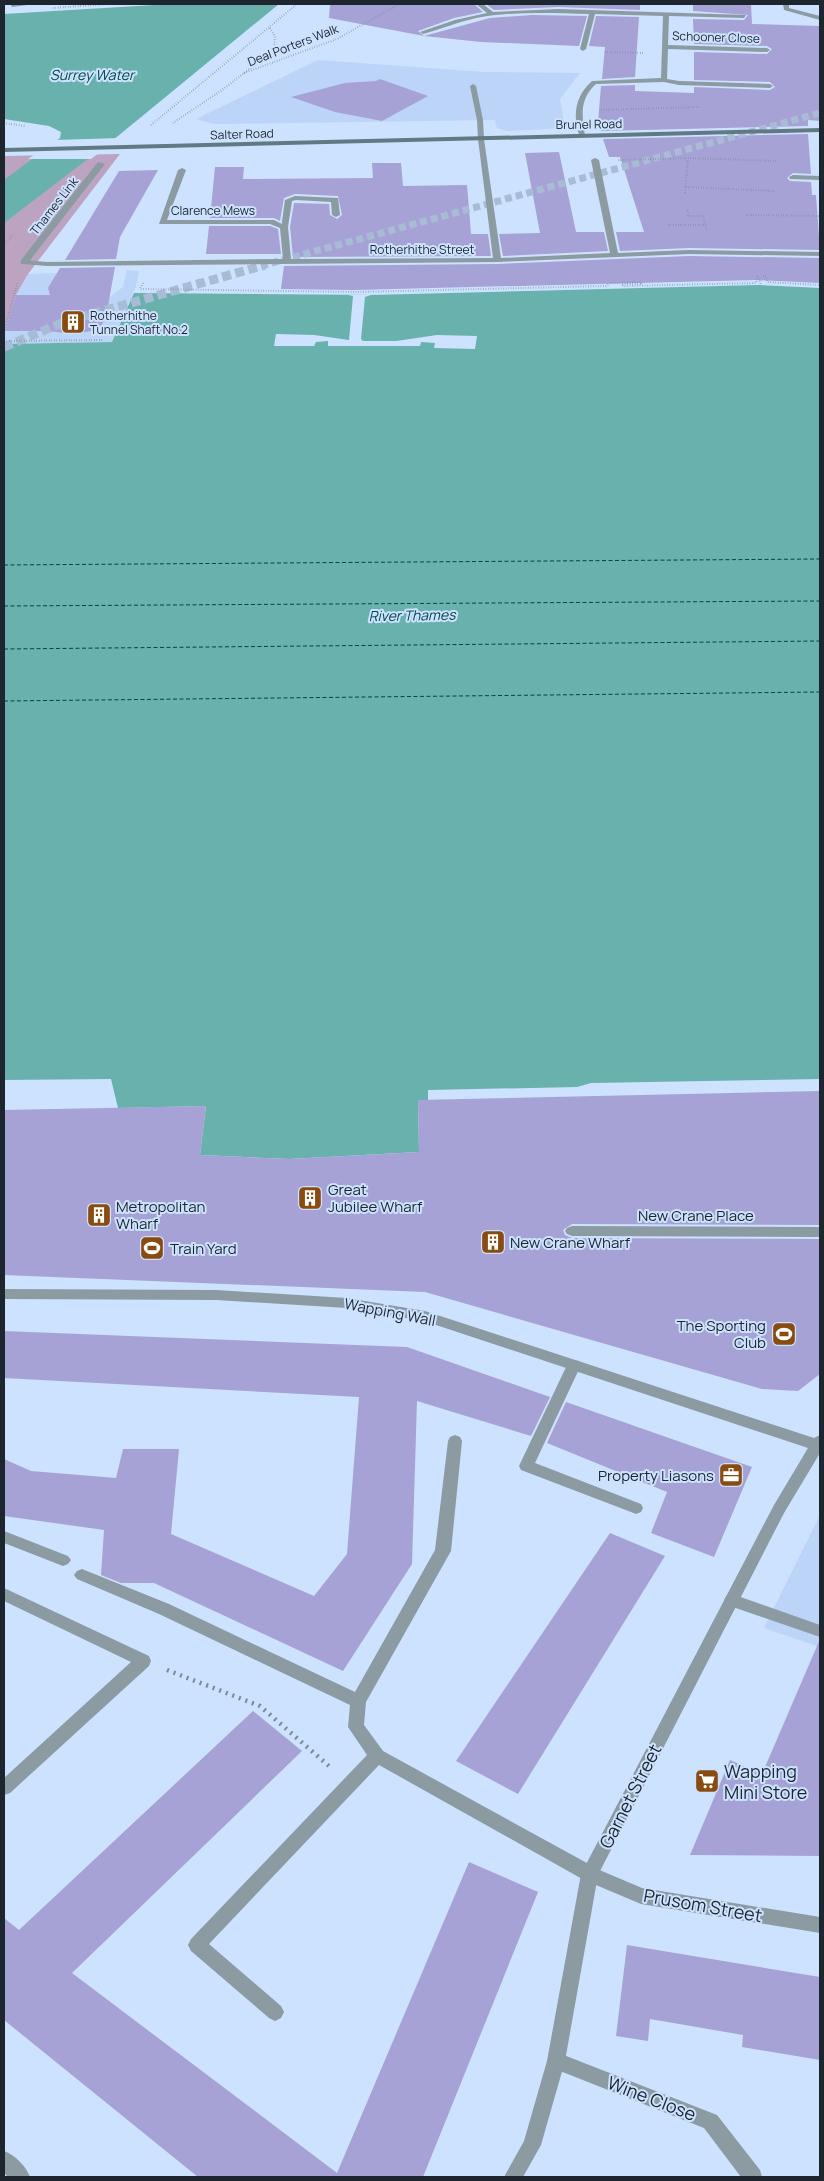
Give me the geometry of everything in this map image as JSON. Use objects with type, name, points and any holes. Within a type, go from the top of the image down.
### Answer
[{"type":"main road","name":"Brunel Road","points":[[481,139],[820,130]]},
{"type":"main road","name":"Salter Road","points":[[4,150],[481,139]]},
{"type":"street","points":[[12,5],[32,4]]},
{"type":"street","points":[[479,4],[492,14]]},
{"type":"street","points":[[786,4],[786,9],[820,18]]},
{"type":"street","points":[[423,32],[458,20],[492,14],[534,12],[666,14],[693,12],[744,16]]},
{"type":"street","points":[[583,48],[592,14]]},
{"type":"street","points":[[664,80],[666,14]]},
{"type":"street","name":"Schooner Close","points":[[664,50],[767,50]]},
{"type":"street","points":[[582,136],[578,111],[580,100],[594,82],[664,80],[708,84],[770,86]]},
{"type":"street","points":[[472,86],[480,120],[497,260]]},
{"type":"street","points":[[595,160],[614,254]]},
{"type":"street","name":"Thames Link","points":[[24,262],[101,164]]},
{"type":"street","name":"Clarence Mews","points":[[182,170],[162,222],[271,222],[284,227]]},
{"type":"street","points":[[793,177],[820,178]]},
{"type":"street","points":[[287,261],[284,227],[289,200],[296,198],[335,200],[336,215]]},
{"type":"street","name":"Rotherhithe Street","points":[[24,262],[46,264],[497,260],[614,254],[713,252],[820,254]]},
{"type":"street","name":"New Crane Place","points":[[572,1231],[820,1232]]},
{"type":"street","name":"Wapping Wall","points":[[4,1294],[216,1294],[348,1303],[425,1316],[819,1443]]},
{"type":"street","points":[[574,1365],[526,1466],[636,1508]]},
{"type":"street","points":[[275,2012],[197,1945],[377,1756],[356,1727],[358,1701],[443,1551],[455,1441]]},
{"type":"street","name":"Garnet Street","points":[[513,2177],[532,2144],[556,2061],[590,1874],[779,1509],[819,1443]]},
{"type":"street","points":[[4,1537],[63,1560]]},
{"type":"street","points":[[82,1575],[164,1609],[358,1701]]},
{"type":"street","points":[[4,1594],[143,1661],[4,1788]]},
{"type":"street","points":[[732,1600],[820,1631]]},
{"type":"street","name":"Prusom Street","points":[[377,1756],[590,1874],[641,1896],[820,1925]]},
{"type":"street","name":"Wine Close","points":[[556,2061],[710,2120],[753,2177]]},
{"type":"street","points":[[4,2160],[21,2177]]},
{"type":"path","points":[[67,6],[108,4]]},
{"type":"path","points":[[147,129],[297,4]]},
{"type":"path","name":"Deal Porters Walk","points":[[244,73],[337,39],[399,4]]},
{"type":"path","name":"Deal Porters Walk","points":[[170,125],[274,50],[275,36],[269,26]]},
{"type":"path","points":[[594,82],[600,52],[664,50]]},
{"type":"path","points":[[578,111],[701,107]]},
{"type":"path","points":[[685,193],[688,159]]},
{"type":"path","points":[[595,160],[736,160]]},
{"type":"path","points":[[686,187],[779,191]]},
{"type":"path","points":[[687,210],[688,216],[703,216],[713,252]]},
{"type":"path","points":[[746,215],[820,216]]},
{"type":"path","points":[[668,225],[706,225]]},
{"type":"path","points":[[4,332],[24,262]]},
{"type":"path","points":[[140,289],[351,291],[606,286],[610,283],[641,282],[642,284],[622,284],[623,286],[756,283],[756,276],[758,276]]},
{"type":"path","points":[[758,276],[766,276],[767,282],[820,285]]},
{"type":"path","points":[[758,276],[761,285]]},
{"type":"path","points":[[4,341],[102,340]]},
{"type":"path","points":[[143,1661],[260,1706],[350,1784]]},
{"type":"shaded area","points":[[318,60],[484,72],[580,73],[560,99],[565,128],[506,131],[497,128],[495,120],[214,124],[196,119]]},
{"type":"shaded area","points":[[120,154],[28,274],[16,295],[4,334],[4,156]]},
{"type":"shaded area","points":[[127,270],[139,271],[136,286],[112,342],[6,344],[4,334],[16,295],[28,274],[58,273],[102,303],[123,287]]},
{"type":"shaded area","points":[[820,1515],[820,1647],[764,1628]]},
{"type":"water","name":"Surrey Water","points":[[171,4],[279,4],[118,136],[4,223],[4,180],[60,138],[61,132],[49,126],[4,119],[4,14]]},
{"type":"water","name":"River Thames","points":[[759,285],[820,288],[820,1079],[591,1083],[577,1087],[428,1090],[428,1100],[418,1100],[419,1152],[289,1159],[200,1155],[206,1106],[118,1108],[111,1079],[4,1080],[4,344],[112,342],[134,293],[371,295]]},
{"type":"pier","points":[[119,138],[91,159],[28,159],[55,140]]},
{"type":"pier","points":[[348,295],[371,295],[365,297],[361,339],[363,341],[396,341],[437,335],[477,336],[475,349],[434,348],[435,343],[421,342],[420,346],[328,346],[328,341],[316,342],[314,346],[274,346],[276,334],[314,335],[349,340],[353,296]]},
{"type":"building","points":[[330,4],[474,4],[483,12],[454,18],[418,31],[424,36],[329,18]]},
{"type":"building","points":[[486,4],[640,4],[640,10],[558,7],[494,10]]},
{"type":"building","points":[[693,4],[751,4],[752,24],[820,26],[820,121],[808,120],[808,126],[601,131],[598,122],[601,86],[635,85],[635,91],[694,93],[694,87],[770,90],[775,87],[770,82],[694,80],[694,52],[767,54],[772,49],[767,46],[694,44],[693,19],[744,20],[748,15],[693,11]]},
{"type":"building","points":[[532,15],[587,16],[579,46],[481,42],[424,36],[490,18]]},
{"type":"building","points":[[596,16],[639,17],[635,77],[602,79],[605,47],[589,46]]},
{"type":"building","points":[[380,79],[428,96],[382,121],[335,112],[291,97],[345,83],[376,81]]},
{"type":"building","points":[[808,134],[811,174],[793,173],[787,178],[790,181],[811,182],[812,195],[816,195],[820,250],[689,248],[620,251],[616,232],[644,232],[620,157],[609,157],[603,139]]},
{"type":"building","points":[[559,152],[576,232],[604,232],[608,251],[503,256],[499,234],[540,233],[525,153]]},
{"type":"building","points":[[372,163],[401,163],[403,186],[467,185],[471,234],[488,234],[491,256],[293,257],[290,227],[294,203],[329,204],[330,215],[337,219],[342,215],[338,196],[295,194],[284,198],[280,221],[274,218],[210,218],[215,167],[244,167],[243,179],[373,178]]},
{"type":"building","points":[[158,170],[120,237],[116,259],[65,260],[119,171]]},
{"type":"building","points":[[209,226],[270,226],[278,229],[281,254],[206,254]]},
{"type":"building","points":[[689,256],[820,258],[820,283],[755,280],[354,290],[281,289],[284,266],[497,264]]},
{"type":"building","points":[[115,267],[106,317],[101,326],[95,330],[76,334],[47,331],[5,331],[16,295],[50,295],[48,288],[60,268]]},
{"type":"building","points":[[820,1091],[820,1225],[572,1224],[563,1230],[565,1235],[572,1238],[820,1239],[820,1374],[798,1391],[762,1389],[425,1292],[4,1275],[4,1110],[206,1106],[200,1155],[289,1159],[419,1152],[418,1100]]},
{"type":"building","points":[[4,1331],[407,1347],[550,1397],[531,1436],[417,1401],[412,1564],[343,1671],[154,1583],[121,1583],[101,1575],[104,1530],[4,1516],[4,1459],[31,1471],[116,1478],[123,1449],[179,1449],[171,1534],[314,1596],[347,1554],[359,1397],[4,1378]]},
{"type":"building","points":[[566,1402],[752,1467],[714,1557],[651,1533],[667,1492],[547,1443]]},
{"type":"building","points":[[610,1533],[665,1556],[518,1794],[456,1761]]},
{"type":"building","points":[[820,1639],[820,1856],[690,1855],[730,1760],[762,1774]]},
{"type":"building","points":[[253,1711],[302,1751],[72,1973],[337,2173],[469,1862],[538,1892],[423,2177],[198,2177],[4,2020],[4,1918],[19,1930]]},
{"type":"building","points":[[627,1945],[820,1977],[820,2060],[742,2047],[743,2035],[650,2019],[648,2041],[616,2036]]},
{"type":"ferry route","points":[[4,565],[820,559]]},
{"type":"ferry route","points":[[4,606],[820,601]]},
{"type":"ferry route","points":[[4,649],[820,641]]},
{"type":"ferry route","points":[[4,701],[820,692]]},
{"type":"tunnel","points":[[261,266],[820,113]]},
{"type":"tunnel","points":[[4,347],[67,321],[265,265]]},
{"type":"place","name":"Rotherhithe Tunnel Shaft No.2","points":[[73,322]]},
{"type":"place","name":"Great Jubilee Wharf","points":[[310,1198]]},
{"type":"place","name":"Metropolitan Wharf","points":[[99,1215]]},
{"type":"place","name":"New Crane Wharf","points":[[493,1242]]},
{"type":"place","name":"Train Yard","points":[[152,1248]]},
{"type":"place","name":"The Sporting Club","points":[[784,1334]]},
{"type":"place","name":"Property Liasons","points":[[731,1475]]},
{"type":"place","name":"Wapping Mini Store","points":[[707,1781]]}]
